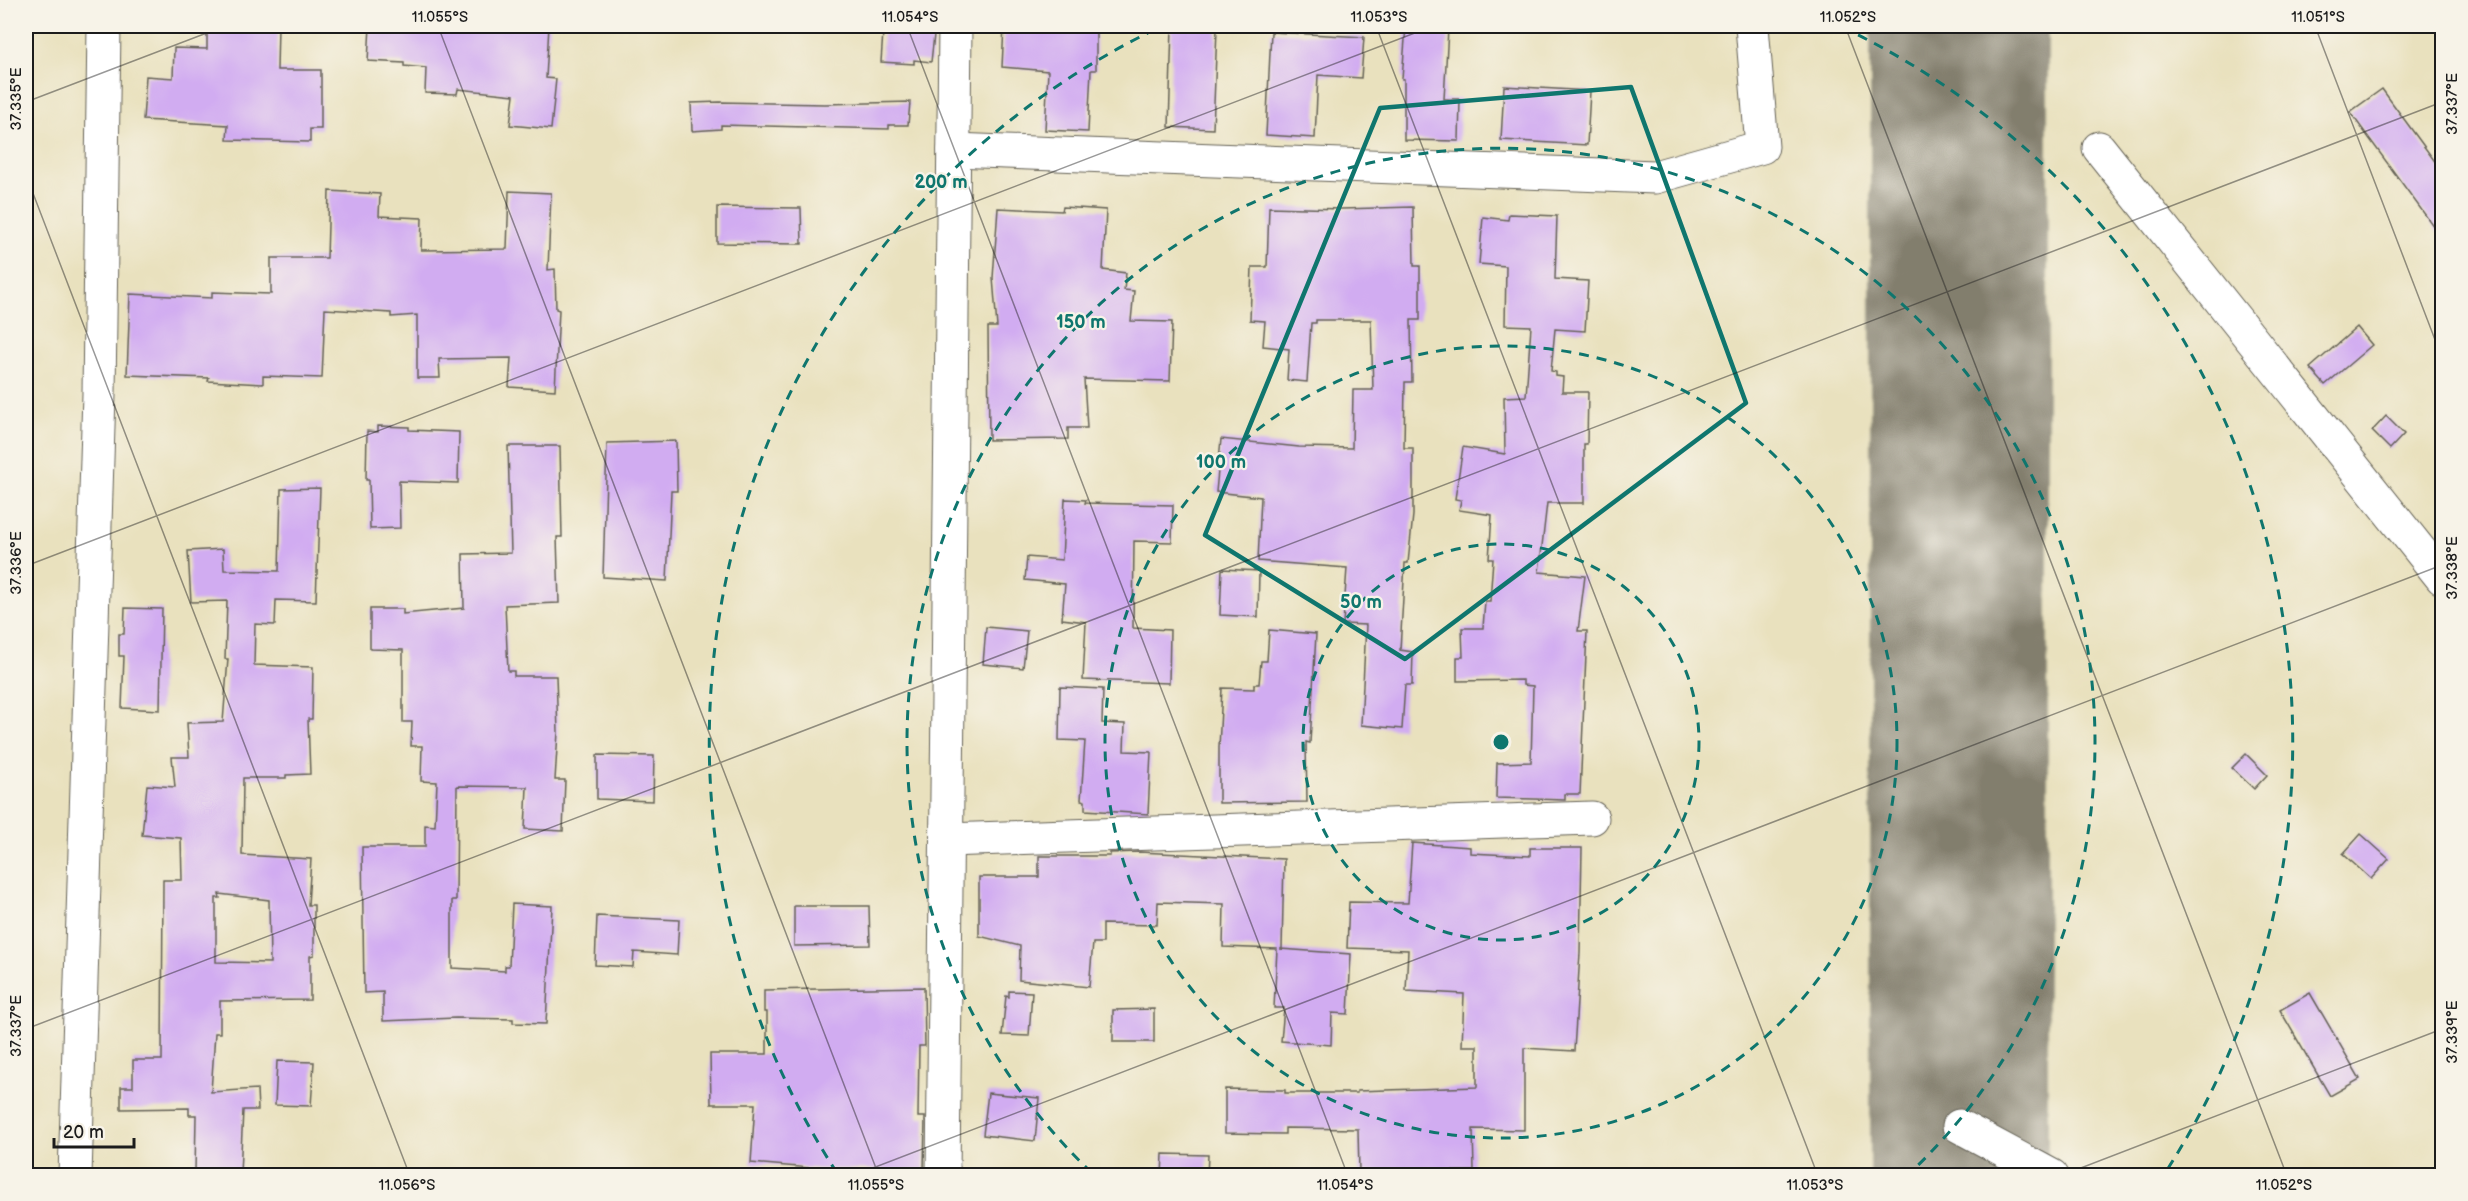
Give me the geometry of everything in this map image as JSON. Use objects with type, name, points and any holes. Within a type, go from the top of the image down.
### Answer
[{"type":"street","points":[[75,1176],[99,394],[104,26]]},
{"type":"street","points":[[943,1176],[955,26]]},
{"type":"street","points":[[954,150],[1655,177],[1762,147],[1752,26]]},
{"type":"street","points":[[2099,148],[2442,578]]},
{"type":"street","points":[[947,840],[1592,818]]},
{"type":"street","points":[[1959,1126],[2052,1176]]},
{"type":"highlighted area","points":[[1631,87],[1746,403],[1405,659],[1205,535],[1380,108]]},
{"type":"building","points":[[207,26],[278,26],[277,70],[321,70],[321,129],[310,129],[310,142],[227,140],[228,125],[143,120],[146,76],[173,78],[174,48],[207,49]]},
{"type":"building","points":[[370,26],[549,26],[546,78],[556,79],[551,129],[510,125],[514,95],[458,89],[457,94],[425,93],[426,68],[404,66],[404,63],[368,61]]},
{"type":"building","points":[[888,26],[935,26],[931,62],[914,60],[914,64],[881,62],[883,32],[888,33]]},
{"type":"building","points":[[1004,26],[1096,26],[1096,70],[1091,70],[1088,132],[1045,130],[1048,71],[1002,67]]},
{"type":"building","points":[[1172,26],[1211,26],[1211,29],[1217,29],[1213,129],[1169,127]]},
{"type":"building","points":[[1406,26],[1448,29],[1444,99],[1460,99],[1459,141],[1404,140],[1404,79],[1402,79]]},
{"type":"building","points":[[1271,32],[1364,37],[1361,78],[1318,75],[1315,138],[1266,135]]},
{"type":"building","points":[[1504,86],[1590,91],[1587,145],[1501,140]]},
{"type":"building","points":[[2382,89],[2442,171],[2442,238],[2350,112]]},
{"type":"building","points":[[910,102],[908,125],[889,125],[889,129],[721,125],[721,129],[692,131],[691,103],[825,104]]},
{"type":"building","points":[[329,191],[380,194],[379,216],[422,218],[421,250],[507,249],[509,191],[551,193],[548,270],[555,269],[556,309],[559,310],[555,390],[509,387],[511,358],[439,359],[440,378],[417,378],[417,315],[391,317],[391,313],[325,309],[322,378],[263,376],[263,384],[208,381],[209,378],[127,375],[130,294],[212,298],[212,292],[271,294],[271,258],[327,258]]},
{"type":"building","points":[[717,207],[801,208],[802,244],[717,243]]},
{"type":"building","points":[[1063,207],[1106,210],[1103,270],[1126,273],[1124,290],[1134,291],[1131,321],[1172,322],[1170,381],[1084,379],[1087,428],[1068,428],[1068,439],[989,440],[988,327],[997,327],[993,278],[998,208],[1062,211]]},
{"type":"building","points":[[1269,207],[1341,209],[1413,207],[1414,266],[1420,266],[1420,320],[1411,320],[1412,382],[1405,382],[1404,448],[1413,448],[1413,515],[1408,563],[1405,563],[1400,650],[1413,652],[1412,685],[1405,685],[1402,729],[1361,725],[1366,625],[1343,624],[1347,568],[1258,561],[1261,497],[1216,492],[1221,439],[1299,447],[1352,448],[1353,390],[1373,390],[1371,320],[1316,320],[1316,323],[1311,323],[1307,382],[1287,380],[1289,349],[1263,346],[1265,321],[1250,320],[1252,267],[1267,267]]},
{"type":"building","points":[[1509,214],[1557,216],[1555,279],[1588,281],[1585,331],[1555,329],[1551,371],[1556,372],[1556,376],[1563,377],[1562,392],[1588,392],[1587,444],[1584,444],[1584,503],[1547,503],[1539,572],[1585,576],[1578,631],[1587,631],[1580,794],[1565,794],[1565,800],[1496,798],[1497,763],[1531,762],[1533,686],[1523,685],[1523,680],[1457,681],[1457,657],[1463,657],[1462,628],[1483,628],[1485,601],[1490,601],[1493,559],[1489,559],[1492,515],[1459,510],[1461,500],[1455,499],[1463,447],[1505,454],[1504,397],[1526,396],[1531,326],[1505,325],[1506,266],[1479,264],[1483,217],[1508,220]]},
{"type":"building","points":[[2357,327],[2372,345],[2325,385],[2310,368]]},
{"type":"building","points":[[2386,416],[2404,434],[2390,449],[2372,431]]},
{"type":"building","points":[[378,426],[459,432],[458,483],[399,481],[400,528],[370,529],[369,480],[366,480],[367,431],[378,432]]},
{"type":"building","points":[[676,441],[677,491],[671,491],[667,581],[603,577],[607,443]]},
{"type":"building","points":[[508,446],[560,446],[562,537],[557,537],[559,603],[505,605],[508,671],[514,671],[514,676],[556,676],[558,732],[555,780],[565,780],[563,831],[525,829],[527,787],[457,786],[456,900],[452,900],[452,968],[505,971],[505,966],[509,966],[512,904],[552,906],[546,1024],[513,1023],[513,1019],[456,1018],[383,1021],[383,992],[364,993],[362,847],[425,847],[425,825],[435,826],[437,782],[421,781],[422,746],[411,746],[412,722],[403,722],[403,650],[370,649],[370,609],[403,609],[403,614],[464,608],[463,554],[511,553]]},
{"type":"building","points":[[320,488],[316,601],[276,600],[275,625],[255,624],[254,665],[313,667],[312,719],[308,719],[310,774],[286,775],[286,778],[243,778],[242,855],[311,859],[308,905],[314,905],[314,955],[310,956],[310,1000],[220,1001],[220,1033],[215,1033],[211,1092],[257,1089],[258,1110],[243,1110],[240,1174],[195,1173],[196,1115],[189,1115],[189,1108],[121,1109],[121,1087],[133,1087],[133,1060],[162,1060],[163,880],[182,880],[181,838],[142,835],[147,785],[175,787],[172,757],[189,757],[187,723],[223,722],[228,659],[225,659],[227,601],[191,602],[188,551],[223,549],[224,570],[279,571],[281,489]],"holes":[[[219,894],[269,900],[270,963],[216,962],[216,898],[220,898]]]},
{"type":"building","points":[[1065,499],[1086,500],[1085,503],[1173,505],[1172,542],[1134,541],[1133,628],[1170,630],[1169,683],[1083,680],[1086,622],[1062,619],[1065,584],[1025,580],[1027,557],[1062,560]]},
{"type":"building","points":[[1222,569],[1259,571],[1258,617],[1220,615]]},
{"type":"building","points":[[125,608],[162,609],[160,710],[122,708],[124,656],[119,656],[119,634],[124,634]]},
{"type":"building","points":[[986,627],[1027,631],[1023,668],[983,664]]},
{"type":"building","points":[[1269,630],[1316,634],[1310,743],[1306,742],[1307,802],[1219,803],[1222,688],[1254,689],[1254,684],[1259,684],[1261,661],[1267,661]]},
{"type":"building","points":[[1060,687],[1103,689],[1102,723],[1125,724],[1124,751],[1151,752],[1148,814],[1085,810],[1085,801],[1081,800],[1085,741],[1059,740]]},
{"type":"building","points":[[2246,754],[2267,775],[2254,789],[2232,768]]},
{"type":"building","points":[[597,755],[654,756],[653,801],[597,799]]},
{"type":"building","points":[[2361,834],[2389,859],[2371,879],[2343,854]]},
{"type":"building","points":[[1412,843],[1470,847],[1470,853],[1530,856],[1530,848],[1582,848],[1580,953],[1574,1051],[1524,1048],[1524,1130],[1473,1129],[1474,1171],[1413,1172],[1414,1176],[1382,1176],[1382,1171],[1359,1172],[1358,1129],[1285,1128],[1285,1134],[1225,1133],[1225,1089],[1285,1090],[1285,1093],[1357,1093],[1357,1091],[1477,1087],[1477,1046],[1462,1046],[1464,994],[1406,991],[1408,950],[1347,948],[1349,902],[1408,903]]},
{"type":"building","points":[[1139,852],[1284,859],[1282,949],[1280,949],[1351,954],[1348,1014],[1332,1013],[1331,1045],[1281,1041],[1284,1008],[1274,1008],[1277,949],[1223,947],[1224,904],[1158,902],[1157,925],[1103,924],[1103,943],[1093,943],[1089,987],[1019,980],[1020,946],[979,936],[979,877],[1039,877],[1039,856],[1110,856],[1110,853]]},
{"type":"building","points":[[794,906],[869,906],[870,945],[794,946]]},
{"type":"building","points":[[597,916],[679,920],[677,955],[634,952],[633,967],[595,965]]},
{"type":"building","points":[[924,987],[925,1046],[919,1046],[918,1117],[925,1117],[924,1170],[821,1169],[751,1163],[755,1104],[711,1104],[710,1054],[767,1054],[767,1012],[764,1012],[764,990]]},
{"type":"building","points":[[1009,991],[1032,992],[1029,1036],[1002,1035],[1006,996],[1009,997]]},
{"type":"building","points":[[2310,993],[2360,1079],[2330,1096],[2280,1010]]},
{"type":"building","points":[[1154,1009],[1154,1042],[1113,1042],[1113,1010]]},
{"type":"building","points":[[277,1061],[314,1062],[311,1106],[275,1105]]},
{"type":"building","points":[[988,1093],[1039,1098],[1035,1141],[983,1135]]},
{"type":"building","points":[[1163,1154],[1208,1155],[1207,1176],[1162,1176]]},
{"type":"runway","points":[[1959,26],[1959,1176]]}]
